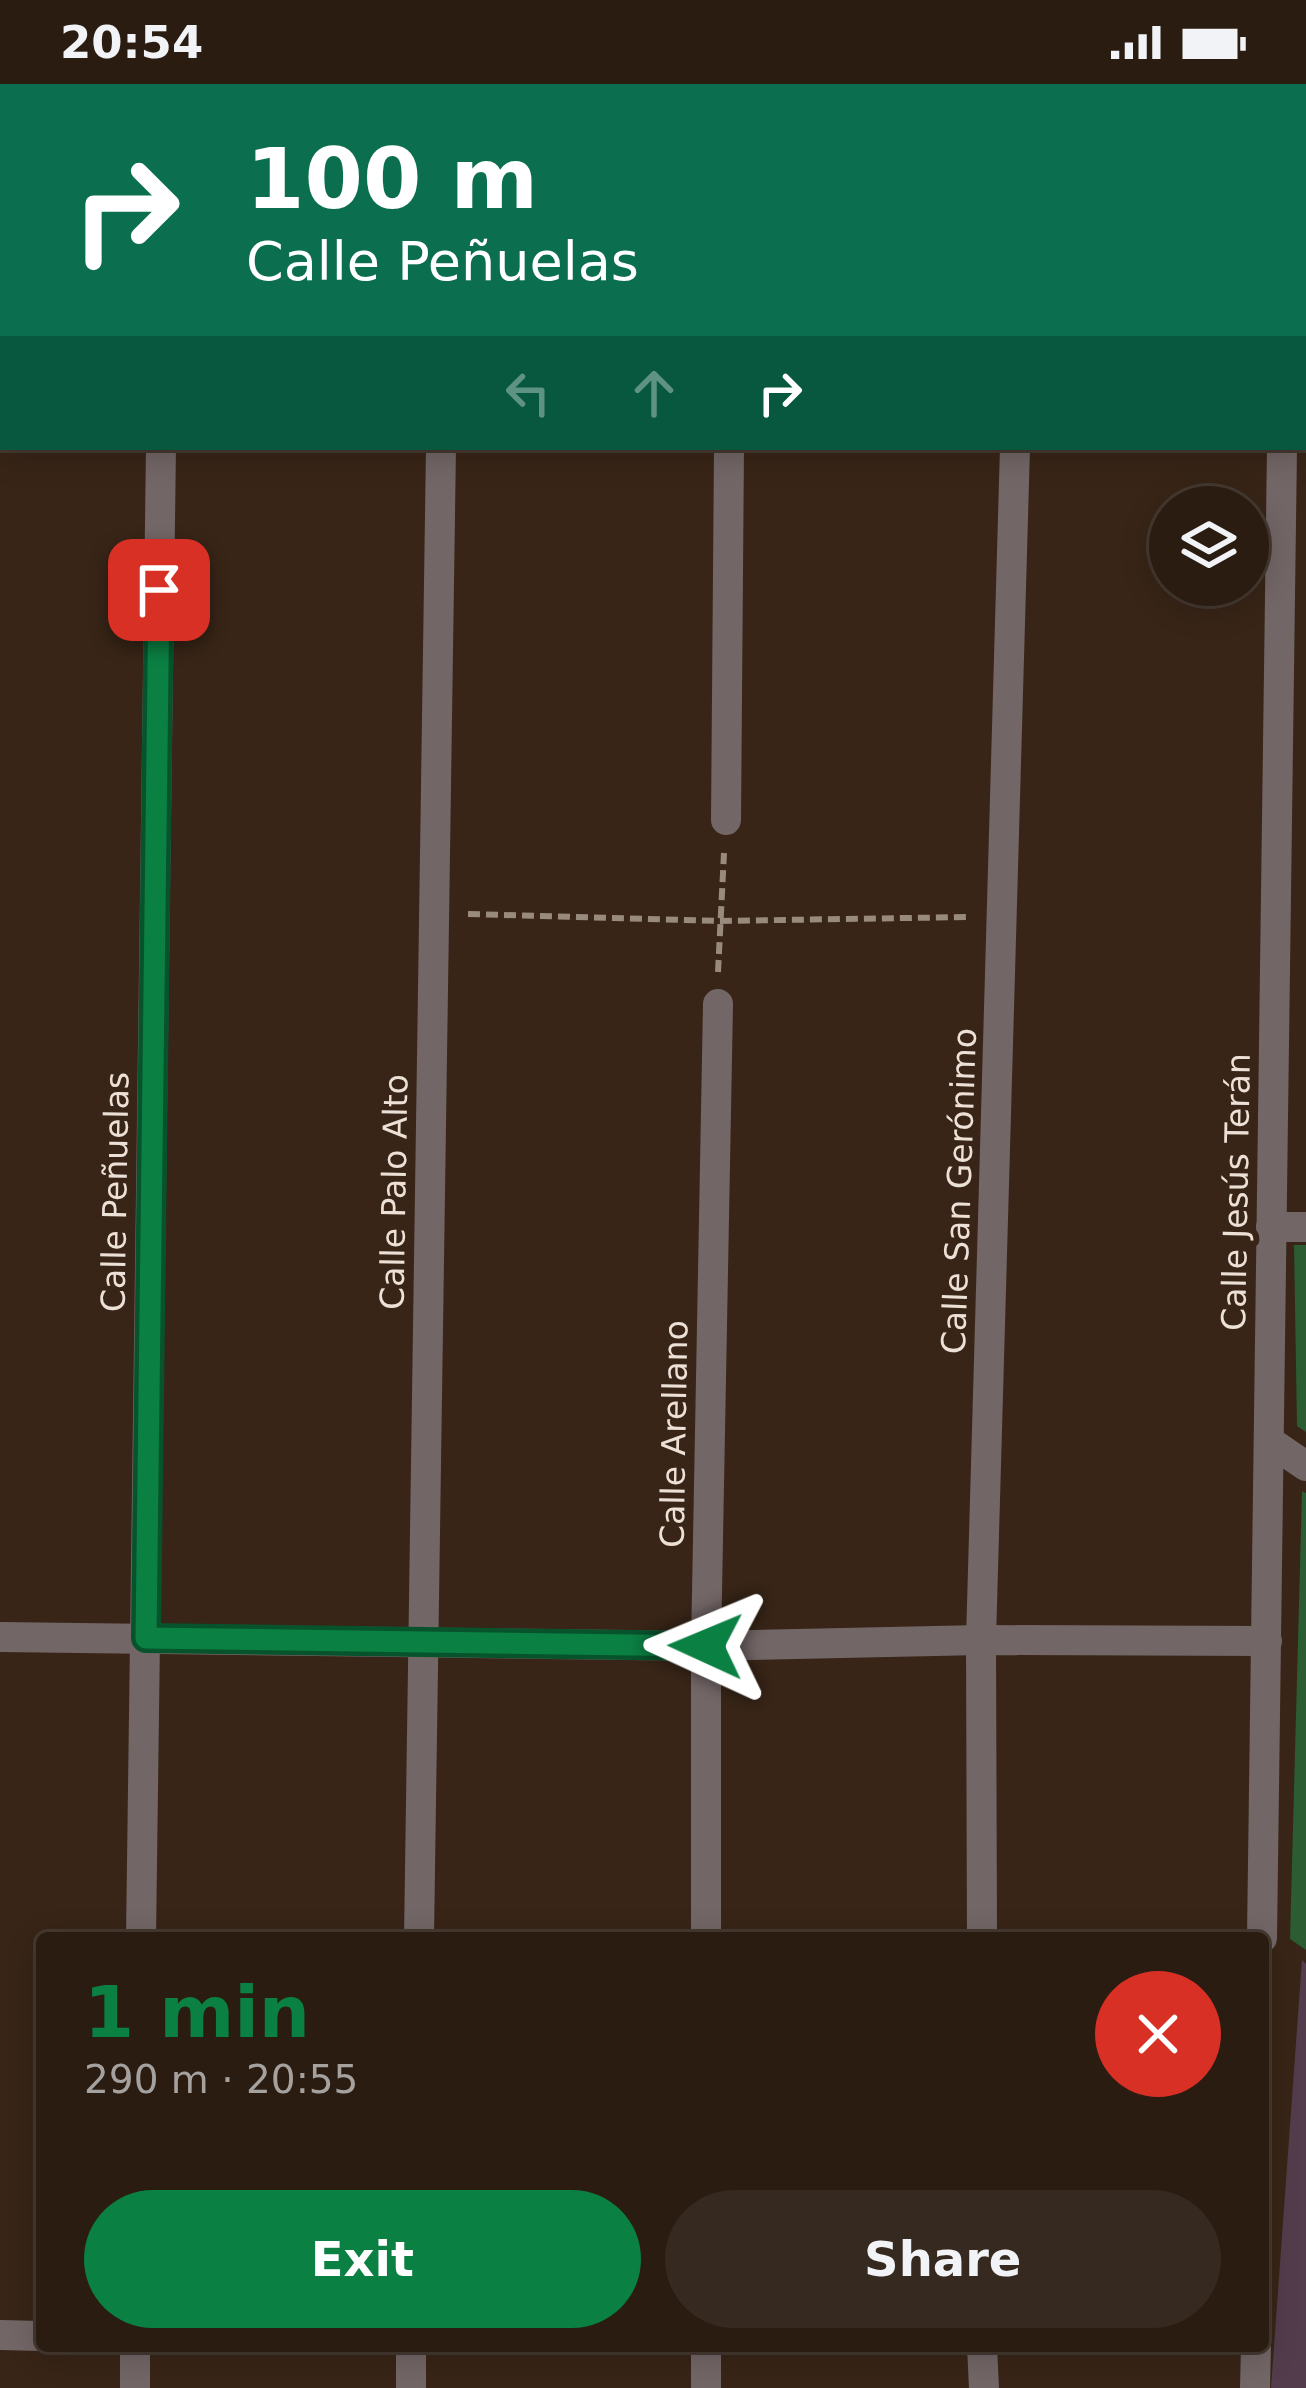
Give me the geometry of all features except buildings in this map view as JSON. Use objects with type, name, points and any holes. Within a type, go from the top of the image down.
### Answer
[{"type":"street","name":"Calle Peñuelas","points":[[141,1932],[161,450]]},
{"type":"street","name":"Calle Palo Alto","points":[[418,1932],[441,450]]},
{"type":"street","points":[[726,820],[729,450]]},
{"type":"street","name":"Calle San Gerónimo","points":[[982,1932],[981,1640],[1015,450]]},
{"type":"street","name":"Calle Jesús Terán","points":[[1262,1932],[1282,450]]},
{"type":"street","name":"Calle Arellano","points":[[706,1932],[706,1646],[718,1004]]},
{"type":"street","points":[[1271,1227],[1306,1226]]},
{"type":"street","points":[[1268,1441],[1306,1466]]},
{"type":"street","points":[[0,1637],[706,1646],[1267,1641]]},
{"type":"street","points":[[0,2335],[36,2336]]},
{"type":"street","points":[[135,2352],[135,2388]]},
{"type":"street","points":[[410,2388],[411,2352]]},
{"type":"street","points":[[706,2352],[706,2388]]},
{"type":"street","points":[[982,2352],[984,2388]]},
{"type":"street","points":[[1255,2388],[1256,2352]]},
{"type":"path","points":[[718,1004],[718,921],[726,820]]},
{"type":"path","points":[[434,913],[718,921],[1004,917]]},
{"type":"green space","points":[[1294,1245],[1306,1245],[1306,1432],[1297,1426]]},
{"type":"green space","points":[[1302,1491],[1306,1493],[1306,1950],[1290,1939]]},
{"type":"route","points":[[159,590],[146,1638],[706,1646]]}]
